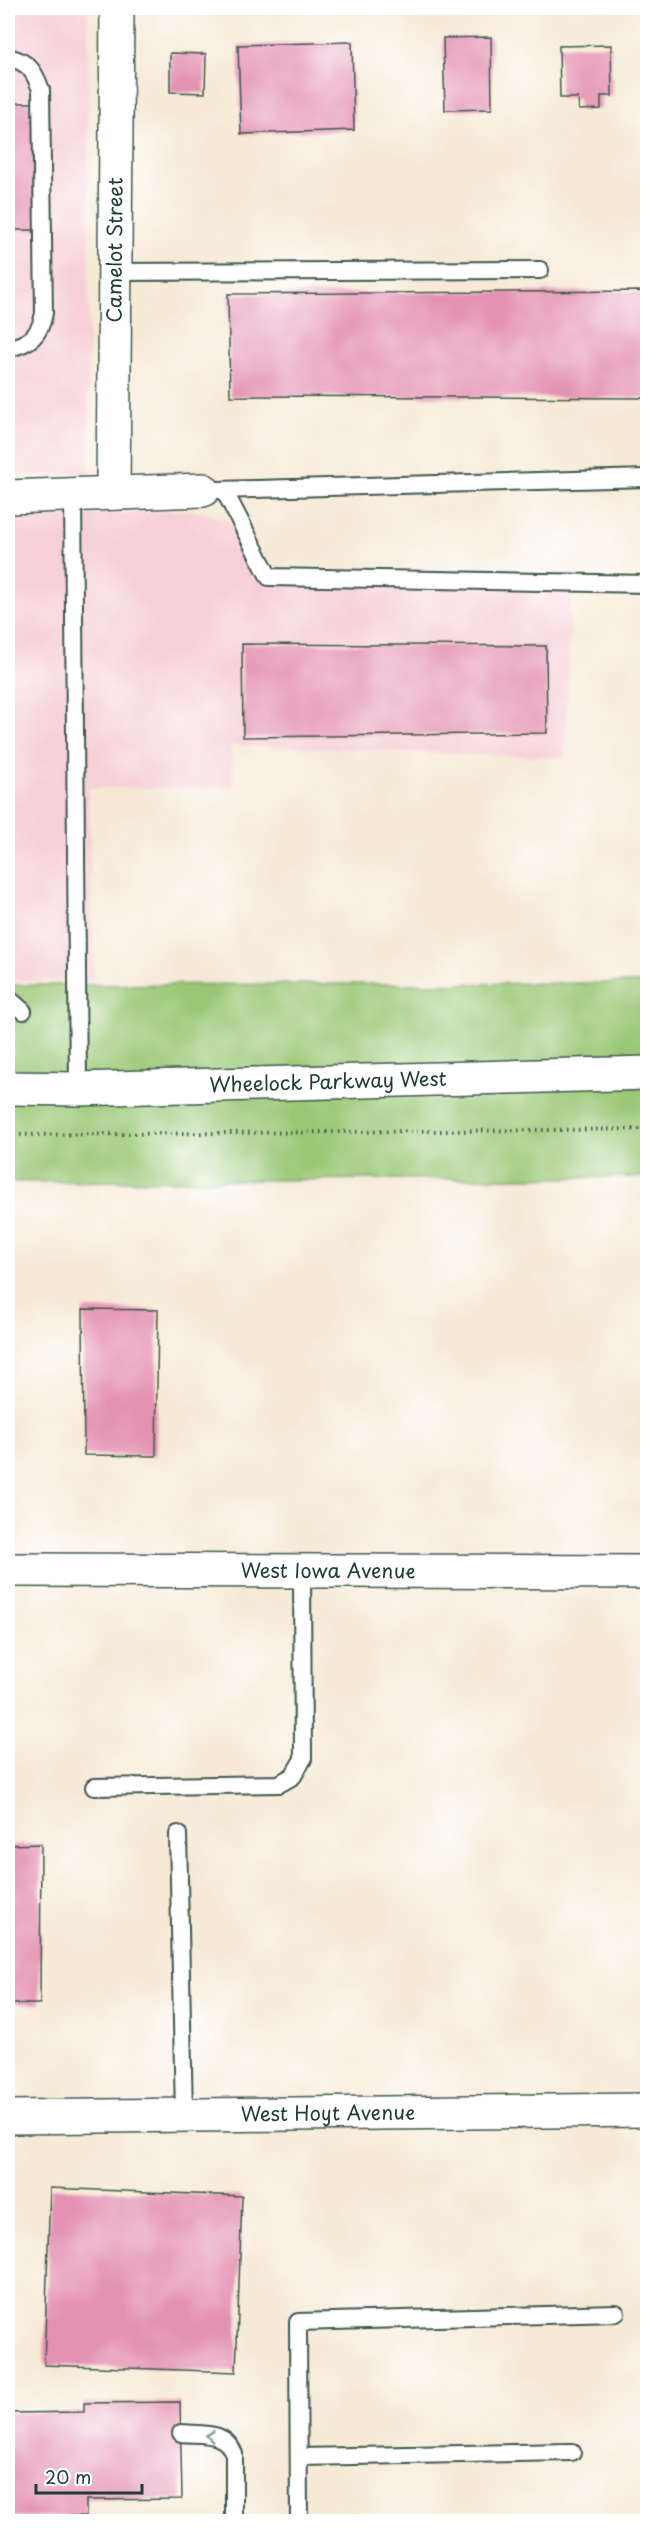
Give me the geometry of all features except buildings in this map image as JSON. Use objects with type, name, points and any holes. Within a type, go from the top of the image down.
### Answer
[{"type":"street","name":"Camelot Street","points":[[112,493],[117,8]]},
{"type":"street","points":[[8,496],[214,490]]},
{"type":"street","name":"Wheelock Parkway West","points":[[8,1088],[78,1089],[648,1073]]},
{"type":"street","name":"West Iowa Avenue","points":[[8,1570],[648,1572]]},
{"type":"street","name":"West Hoyt Avenue","points":[[8,2117],[648,2110]]},
{"type":"lane","points":[[8,57],[24,61],[35,73],[41,90],[44,313],[41,328],[31,340],[8,348]]},
{"type":"lane","points":[[115,272],[540,270]]},
{"type":"lane","points":[[214,490],[648,478]]},
{"type":"lane","points":[[214,490],[269,577],[648,584]]},
{"type":"lane","points":[[74,495],[78,1089]]},
{"type":"lane","points":[[8,998],[23,1011]]},
{"type":"lane","points":[[94,1787],[279,1784],[293,1776],[303,1759],[302,1571]]},
{"type":"lane","points":[[178,1834],[184,2115]]},
{"type":"lane","points":[[299,2522],[298,2322],[616,2313]]},
{"type":"lane","points":[[181,2433],[219,2436],[231,2447],[234,2454],[234,2522]]},
{"type":"lane","points":[[299,2457],[572,2452]]},
{"type":"path","points":[[8,1135],[648,1129]]},
{"type":"shaded area","points":[[8,8],[88,8],[89,474],[8,474]]},
{"type":"shaded area","points":[[192,510],[229,521],[255,580],[572,573],[565,758],[231,745],[234,788],[88,788],[94,980],[8,981],[8,519]]},
{"type":"green space","points":[[647,983],[647,1177],[8,1182],[8,985]]}]
